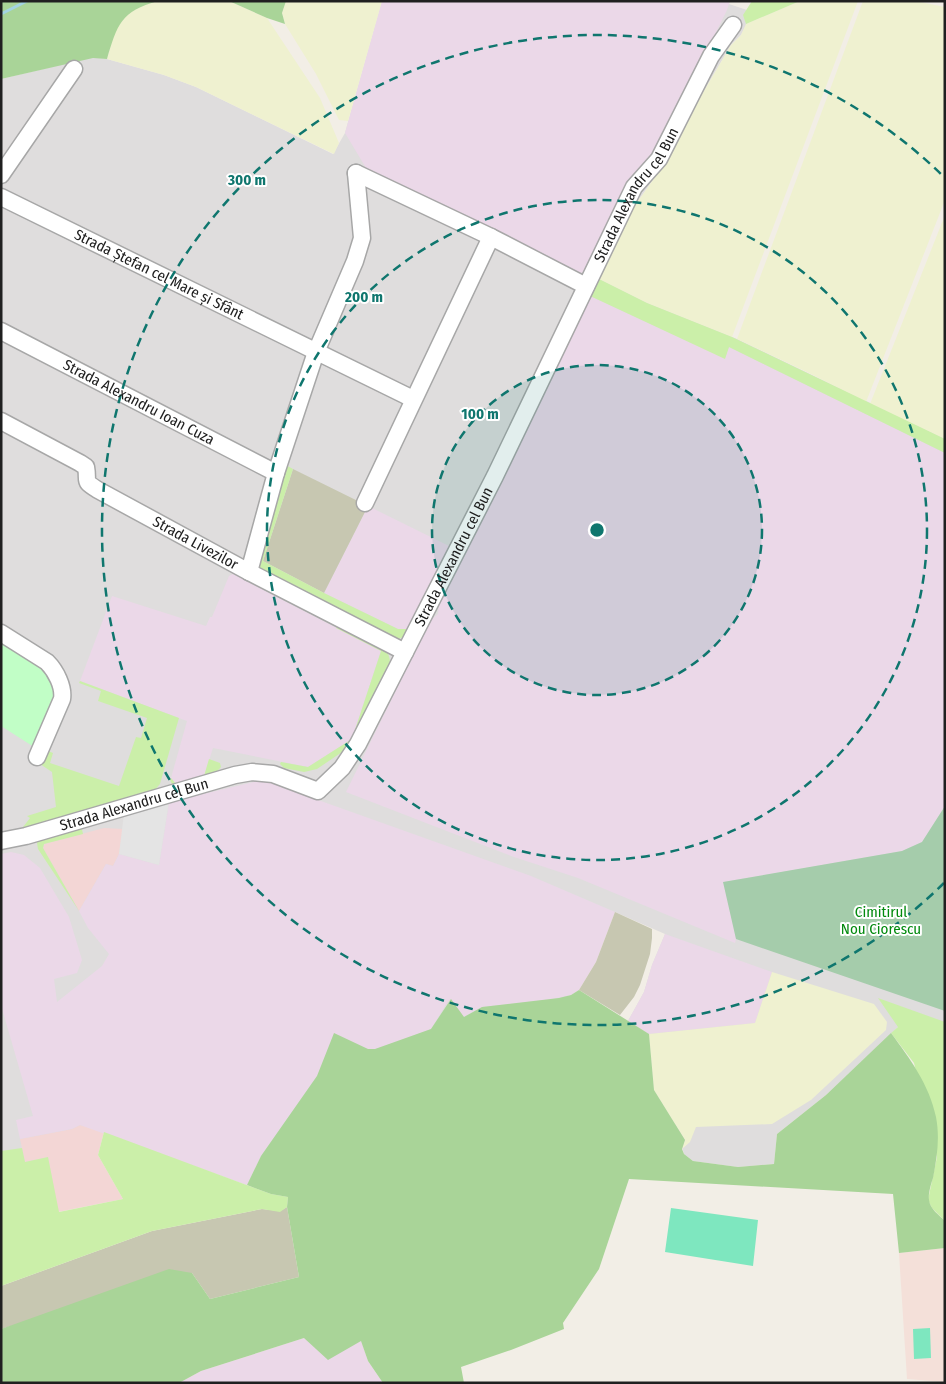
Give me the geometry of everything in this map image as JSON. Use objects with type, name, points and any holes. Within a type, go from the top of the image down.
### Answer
[{"type":"street","name":"Strada Alexandru cel Bun","points":[[1,841],[26,836],[235,775],[252,772],[273,774],[318,791],[342,768],[358,744],[495,476],[634,188],[660,159],[711,56],[733,25]]},
{"type":"street","points":[[1,175],[74,69]]},
{"type":"street","points":[[249,572],[276,473],[316,352],[355,261],[362,238],[356,172],[586,286]]},
{"type":"street","name":"Strada Ștefan cel Mare și Sfânt","points":[[1,197],[413,399]]},
{"type":"street","points":[[365,503],[491,238]]},
{"type":"street","name":"Strada Alexandru Ioan Cuza","points":[[1,331],[276,473]]},
{"type":"street","name":"Strada Livezilor","points":[[1,421],[86,467],[86,480],[88,484],[249,572],[405,652]]},
{"type":"street","points":[[1,633],[47,662],[53,668],[63,692],[62,700],[37,757]]},
{"type":"shaded area","points":[[158,1],[229,1],[267,18],[320,98],[339,143],[334,154],[196,87],[164,75],[107,59],[115,30],[128,13]]},
{"type":"shaded area","points":[[286,1],[382,1],[348,121],[339,120],[316,74],[285,24],[282,13]]},
{"type":"shaded area","points":[[382,1],[730,1],[729,4],[753,12],[741,35],[731,45],[660,170],[631,211],[599,279],[647,303],[737,339],[945,439],[945,1080],[898,1027],[826,1095],[777,1134],[774,1164],[738,1167],[693,1161],[684,1154],[649,1034],[628,1021],[644,992],[652,965],[665,934],[615,912],[579,990],[261,1156],[247,1185],[104,1132],[1,1247],[1,79],[93,57],[107,59],[164,75],[196,87],[333,154],[345,133]]},
{"type":"shaded area","points":[[382,1],[730,1],[654,158],[633,174],[586,271],[576,275],[369,173],[345,133]]},
{"type":"shaded area","points":[[800,1],[858,1],[732,337],[647,303],[599,279],[631,211],[660,170],[731,45],[741,35],[746,24]]},
{"type":"shaded area","points":[[863,1],[915,1],[945,7],[945,200],[866,402],[737,339]]},
{"type":"shaded area","points":[[945,215],[945,439],[870,404]]},
{"type":"shaded area","points":[[588,295],[725,358],[729,347],[945,453],[945,806],[922,842],[902,851],[724,882],[736,939],[735,943],[578,878],[514,857],[346,792],[430,621],[438,614],[439,603]]},
{"type":"shaded area","points":[[293,469],[368,506],[324,593],[263,561]]},
{"type":"shaded area","points":[[368,506],[451,547],[409,629],[398,629],[324,593]]},
{"type":"shaded area","points":[[233,574],[381,651],[352,739],[308,767],[213,748],[204,776],[176,784],[171,778],[187,721],[80,681],[112,596],[206,626],[210,617],[212,617],[229,576]]},
{"type":"shaded area","points":[[262,780],[531,876],[615,912],[596,962],[579,990],[571,995],[547,1000],[482,1007],[463,1017],[451,999],[431,1029],[322,1066],[261,1156],[247,1185],[80,1125],[72,1129],[20,1139],[16,1120],[33,1116],[1,1005],[1,854],[11,852],[24,855],[40,868],[69,917],[82,960],[77,973],[54,979],[57,1002],[102,966],[109,954],[88,928],[79,911],[106,864],[113,866],[119,854],[159,865],[169,802]]},
{"type":"shaded area","points":[[169,802],[159,865],[119,854],[124,814]]},
{"type":"shaded area","points":[[104,828],[123,829],[119,854],[113,866],[106,864],[79,911],[43,848],[44,844]]},
{"type":"shaded area","points":[[615,912],[652,929],[650,954],[640,985],[634,997],[620,1015],[579,990],[596,962]]},
{"type":"shaded area","points":[[665,934],[772,972],[755,1023],[649,1034],[628,1021],[644,992],[652,965]]},
{"type":"shaded area","points":[[772,972],[874,1004],[887,1022],[886,1030],[811,1100],[772,1124],[696,1127],[690,1142],[682,1149],[685,1140],[654,1090],[649,1034],[755,1023]]},
{"type":"shaded area","points":[[80,1125],[104,1132],[98,1155],[123,1199],[58,1212],[48,1157],[25,1162],[20,1139],[72,1129]]},
{"type":"shaded area","points":[[287,1207],[299,1277],[210,1299],[192,1273],[1,1329],[1,1286],[152,1231],[262,1209],[280,1211]]},
{"type":"shaded area","points":[[945,1248],[945,1382],[907,1379],[899,1253]]},
{"type":"shaded area","points":[[304,1338],[361,1340],[368,1361],[383,1383],[179,1383],[201,1371]]},
{"type":"green space","points":[[1,1],[158,1],[136,10],[122,21],[114,37],[107,59],[93,58],[1,79]]},
{"type":"green space","points":[[229,1],[286,1],[282,13],[285,24],[267,18]]},
{"type":"green space","points":[[752,1],[800,1],[746,24],[743,15]]},
{"type":"green space","points":[[599,279],[647,303],[732,337],[945,439],[945,453],[729,347],[725,359],[588,295]]},
{"type":"green space","points":[[284,464],[293,469],[263,561],[398,629],[409,629],[403,637],[396,640],[263,576],[257,563]]},
{"type":"green space","points":[[340,624],[379,643],[389,655],[390,663],[359,735],[348,748],[317,769],[304,772],[284,768],[280,764],[281,762],[308,767],[352,739],[381,651],[336,628]]},
{"type":"green space","points":[[1,642],[50,671],[60,692],[34,747],[1,726]]},
{"type":"green space","points":[[80,681],[179,718],[160,784],[152,793],[24,832],[23,827],[30,818],[27,816],[56,807],[52,772],[40,764],[46,750],[53,753],[50,763],[119,786],[136,737],[141,738],[147,718],[98,701],[101,691],[79,683]]},
{"type":"green space","points":[[209,759],[220,763],[221,767],[213,776],[173,786],[171,778],[176,784],[204,776]]},
{"type":"green space","name":"Cimitirul Nou Ciorescu","points":[[945,806],[945,1011],[736,939],[723,882],[902,851],[922,842]]},
{"type":"green space","points":[[81,825],[83,834],[44,844],[43,848],[79,911],[38,849],[37,843],[40,837]]},
{"type":"green space","points":[[579,990],[649,1034],[654,1090],[685,1140],[682,1149],[684,1154],[693,1161],[738,1167],[774,1164],[777,1134],[826,1095],[891,1033],[912,1062],[924,1083],[933,1105],[938,1132],[938,1148],[929,1198],[933,1209],[945,1221],[945,1248],[899,1253],[893,1194],[629,1179],[599,1269],[563,1323],[564,1329],[461,1367],[464,1383],[383,1383],[368,1361],[361,1341],[328,1360],[304,1338],[201,1371],[179,1383],[1,1383],[1,1329],[169,1269],[192,1273],[210,1299],[299,1277],[287,1207],[288,1197],[271,1194],[247,1185],[261,1156],[317,1076],[334,1033],[368,1049],[375,1049],[431,1029],[451,999],[464,1017],[482,1007],[559,998],[571,995]]},
{"type":"green space","points":[[878,998],[945,1022],[945,1221],[932,1208],[928,1200],[937,1157],[914,1063],[891,1033],[898,1027]]},
{"type":"green space","points":[[104,1132],[271,1194],[288,1197],[287,1207],[280,1212],[262,1209],[152,1231],[1,1286],[1,1151],[22,1148],[25,1162],[48,1157],[59,1212],[123,1199],[98,1155]]},
{"type":"green space","points":[[671,1208],[758,1220],[753,1266],[665,1252]]},
{"type":"green space","points":[[930,1328],[931,1358],[914,1359],[913,1329]]},
{"type":"waterway","points":[[1,14],[27,1]]}]
